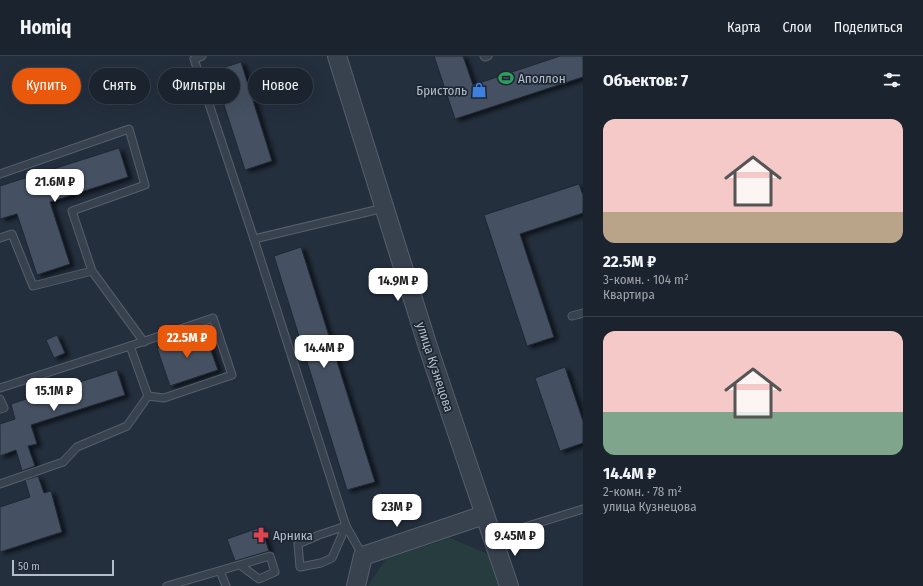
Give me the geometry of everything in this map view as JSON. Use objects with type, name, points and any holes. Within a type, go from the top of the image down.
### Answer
[{"type":"street","name":"улица Кузнецова","points":[[337,56],[384,208],[484,516],[509,586]]},
{"type":"street","points":[[356,586],[363,556],[484,516]]},
{"type":"lane","points":[[202,56],[194,59],[254,239],[346,526],[363,556]]},
{"type":"lane","points":[[484,56],[488,56]]},
{"type":"lane","points":[[0,174],[129,129],[145,185],[72,211],[92,271],[144,342]]},
{"type":"lane","points":[[254,239],[384,208]]},
{"type":"lane","points":[[0,238],[12,234],[33,286],[92,271]]},
{"type":"lane","points":[[572,316],[583,313]]},
{"type":"lane","points":[[0,388],[144,342],[213,318],[232,375],[164,398],[148,396]]},
{"type":"lane","points":[[130,346],[148,396]]},
{"type":"lane","points":[[0,484],[64,462],[77,447],[127,426],[148,396]]},
{"type":"lane","points":[[0,399],[4,408],[0,409]]},
{"type":"lane","points":[[492,537],[583,509]]},
{"type":"lane","points":[[346,526],[332,558],[321,563],[300,566],[298,544],[346,526]]},
{"type":"lane","points":[[167,586],[270,556],[275,572],[259,579],[240,565]]},
{"type":"lane","points":[[220,571],[226,586]]},
{"type":"green space","points":[[450,538],[488,554],[500,586],[368,586],[386,559]]},
{"type":"building","points":[[434,56],[463,56],[473,85],[560,56],[583,56],[583,77],[455,119]]},
{"type":"building","points":[[241,62],[248,84],[248,104],[254,104],[272,161],[245,170],[224,104],[240,104],[240,68],[222,68]]},
{"type":"building","points":[[119,148],[128,177],[50,202],[70,264],[37,275],[17,214],[0,219],[0,186]]},
{"type":"building","points":[[579,184],[583,195],[583,213],[520,234],[554,337],[527,346],[484,215]]},
{"type":"building","points":[[301,247],[375,482],[347,490],[274,256]]},
{"type":"building","points":[[204,331],[218,370],[170,386],[157,348]]},
{"type":"building","points":[[57,335],[65,353],[54,358],[46,340]]},
{"type":"building","points":[[565,367],[583,421],[583,443],[560,451],[535,378]]},
{"type":"building","points":[[117,370],[125,395],[31,425],[37,444],[28,446],[35,466],[22,471],[16,450],[0,456],[0,424],[15,419],[11,404]]},
{"type":"building","points":[[38,476],[44,493],[51,491],[62,532],[0,552],[0,507],[30,497],[25,480]]},
{"type":"building","points":[[261,527],[269,551],[235,561],[227,539]]},
{"type":"place","name":"Аполлон","points":[[506,78]]},
{"type":"place","name":"Бристоль","points":[[479,90]]},
{"type":"place","name":"Арника","points":[[261,535]]}]
